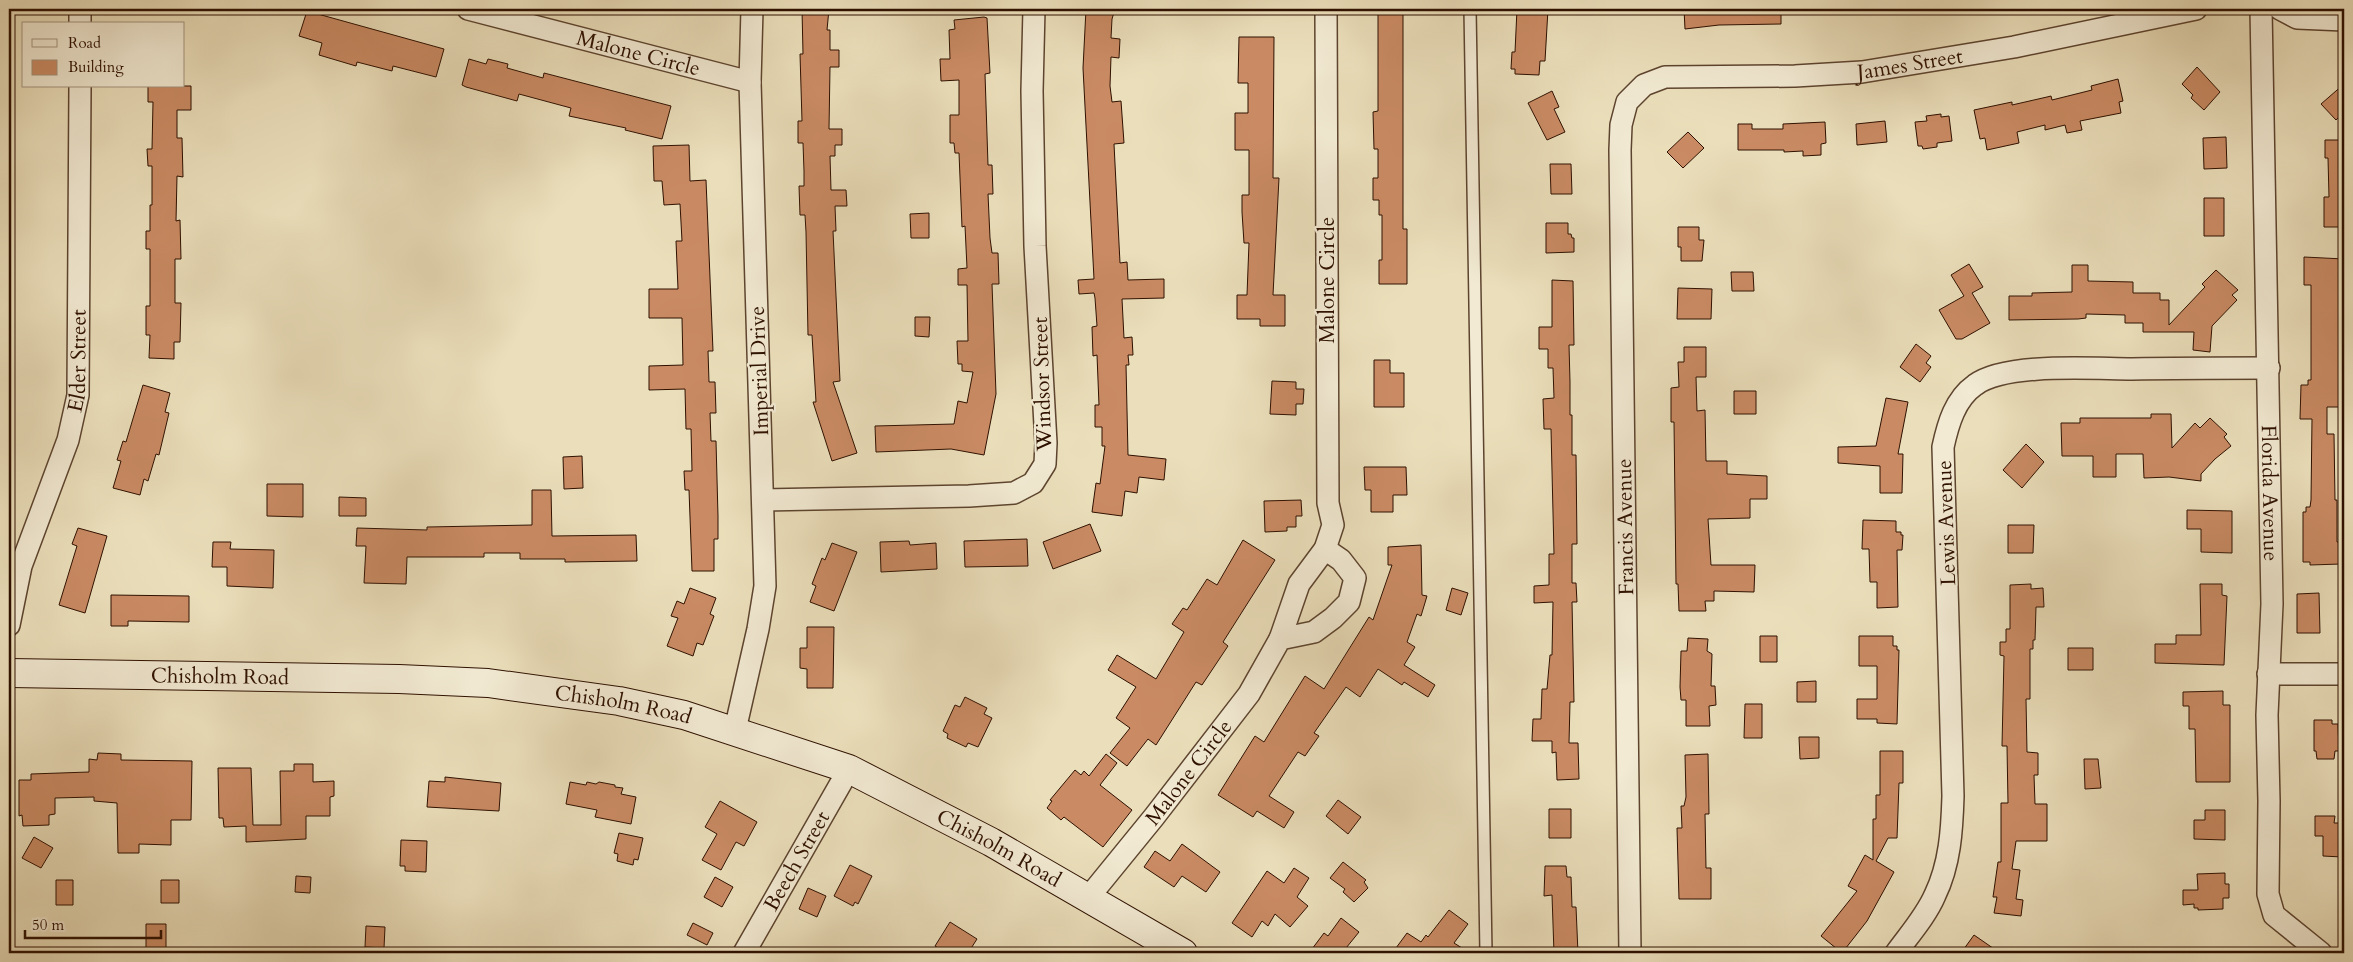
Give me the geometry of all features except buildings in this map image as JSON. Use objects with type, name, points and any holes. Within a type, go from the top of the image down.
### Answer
[{"type":"main road","name":"Chisholm Road","points":[[9,673],[399,679],[488,683],[619,701],[684,715],[849,769],[966,828],[1183,953]]},
{"type":"street","points":[[80,9],[80,22]]},
{"type":"street","name":"Malone Circle","points":[[468,9],[750,82]]},
{"type":"street","name":"Imperial Drive","points":[[734,730],[758,629],[765,586],[750,82],[752,9]]},
{"type":"street","name":"Windsor Street","points":[[763,500],[969,496],[1014,493],[1033,483],[1045,464],[1046,443],[1035,236],[1034,9]]},
{"type":"street","name":"Malone Circle","points":[[1088,898],[1154,817],[1248,694],[1280,639],[1298,584],[1325,549],[1333,525],[1328,503],[1326,9]]},
{"type":"street","name":"James Street","points":[[1627,102],[1644,84],[1665,77],[1796,76],[1862,72],[2014,46],[2196,9]]},
{"type":"street","name":"Florida Avenue","points":[[2262,9],[2272,604],[2268,674],[2268,894],[2274,915],[2321,953]]},
{"type":"street","points":[[2280,9],[2297,18],[2344,20]]},
{"type":"street","name":"Elder Street","points":[[9,625],[21,566],[68,440],[78,395],[80,88]]},
{"type":"street","name":"Francis Avenue","points":[[1627,102],[1621,125],[1620,150],[1630,953]]},
{"type":"street","name":"Lewis Avenue","points":[[1896,953],[1935,896],[1946,868],[1952,833],[1953,796],[1944,447],[1948,424],[1958,402],[1975,384],[1996,375],[2040,369],[2269,368]]},
{"type":"street","points":[[1280,639],[1314,632],[1349,602],[1355,578],[1341,560],[1325,549]]},
{"type":"street","points":[[2268,674],[2344,674]]},
{"type":"street","name":"Beech Street","points":[[744,953],[849,769]]},
{"type":"lane","points":[[1470,9],[1486,953]]}]
